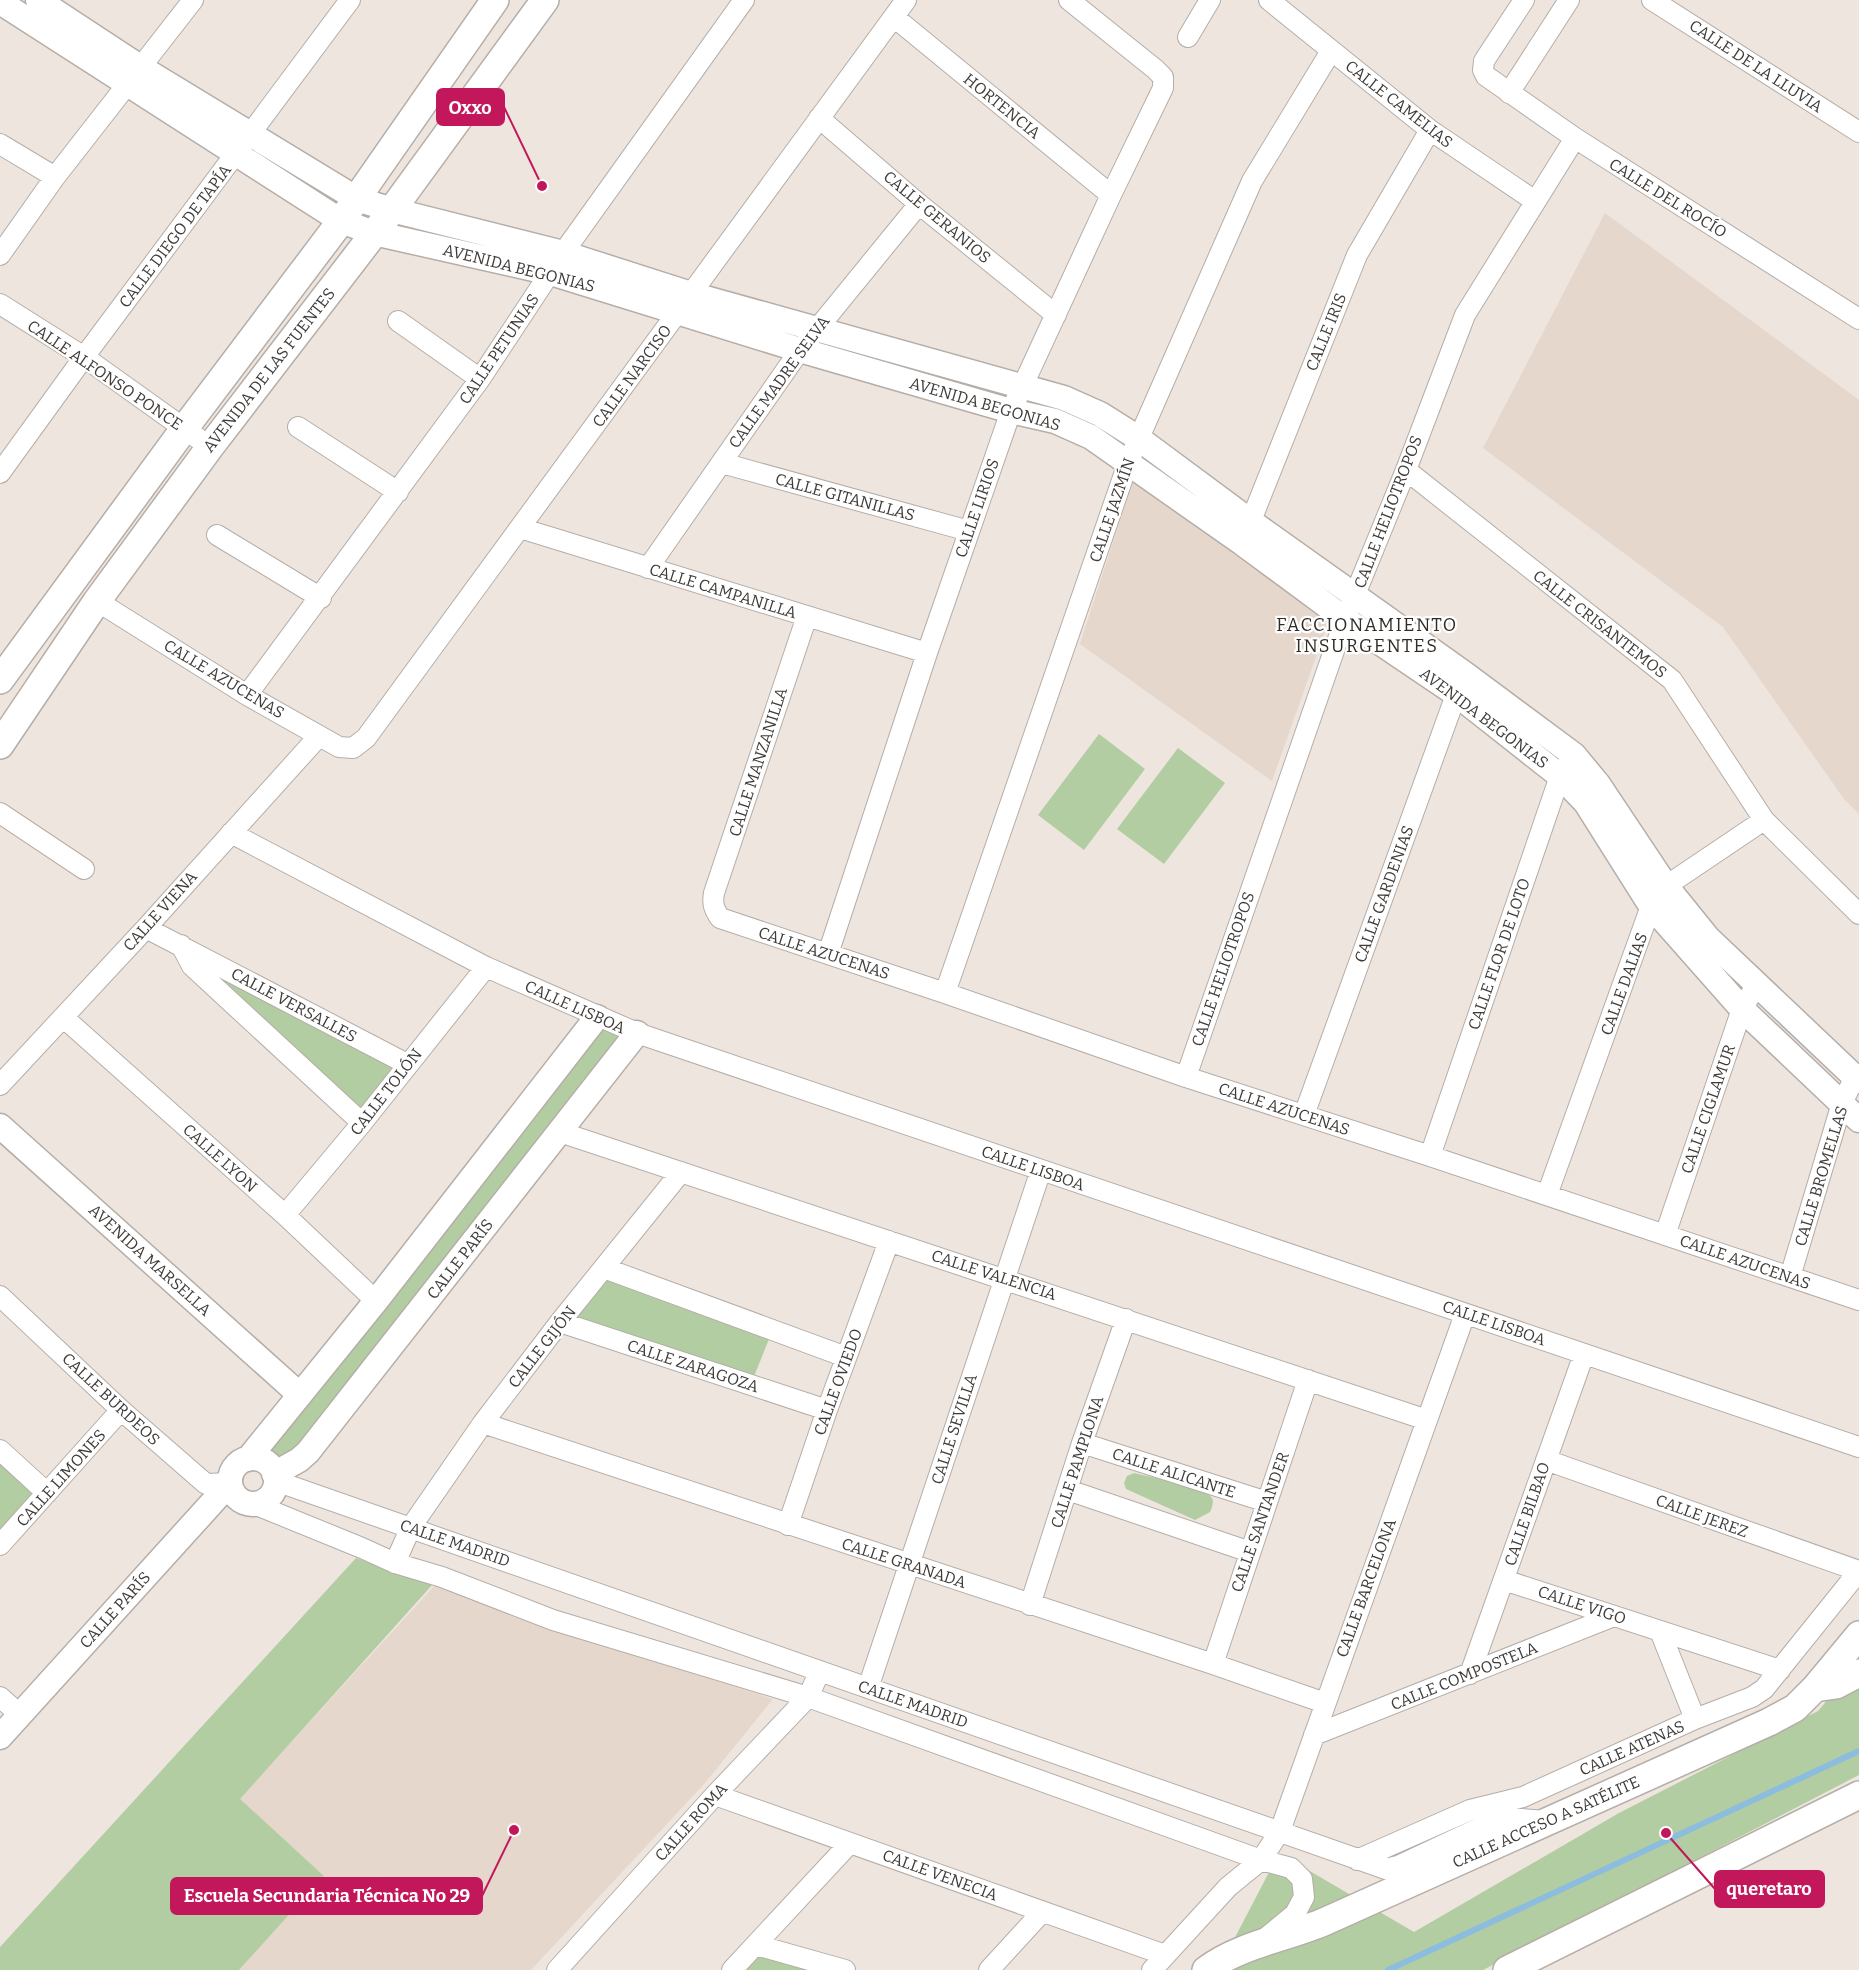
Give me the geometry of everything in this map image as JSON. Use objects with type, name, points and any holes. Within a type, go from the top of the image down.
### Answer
[{"type":"main road","name":"AVENIDA DE LAS FUENTES","points":[[0,680],[184,429],[341,221],[495,0]]},
{"type":"main road","name":"AVENIDA DE LAS FUENTES","points":[[0,745],[97,601],[210,447],[392,210],[545,0]]},
{"type":"main road","name":"CALLE ACCESO A SATÉLITE","points":[[1206,1970],[1257,1945],[1326,1921],[1769,1722],[1796,1708],[1859,1635]]},
{"type":"main road","points":[[1815,1688],[1836,1685],[1859,1673]]},
{"type":"main road","points":[[1507,1970],[1859,1795]]},
{"type":"street","name":"AVENIDA BEGONIAS","points":[[38,0],[237,154],[341,221],[374,233],[557,263]]},
{"type":"street","points":[[0,255],[55,177],[193,0]]},
{"type":"street","name":"CALLE DIEGO DE TAPÍA","points":[[0,473],[350,0]]},
{"type":"street","name":"CALLE PETUNIAS","points":[[247,695],[321,598],[480,380],[557,263],[744,0]]},
{"type":"street","name":"CALLE NARCISO","points":[[353,748],[366,738],[906,0]]},
{"type":"street","name":"CALLE LIRIOS","points":[[828,954],[927,653],[1011,411],[1162,88],[1163,77],[1069,0]]},
{"type":"street","points":[[1188,37],[1210,0]]},
{"type":"street","name":"CALLE CAMELIAS","points":[[1269,0],[1430,130],[1535,201]]},
{"type":"street","name":"CALLE DEL ROCÍO","points":[[1524,0],[1484,61],[1483,70],[1486,76],[1575,138],[1859,319]]},
{"type":"street","points":[[1509,93],[1569,0]]},
{"type":"street","name":"CALLE DE LA LLUVIA","points":[[1652,0],[1859,132]]},
{"type":"street","name":"AVENIDA BEGONIAS","points":[[0,2],[134,75],[251,134],[357,199],[685,303],[800,350],[1011,411],[1055,421],[1091,437],[1128,463],[1356,596],[1460,684],[1586,803],[1652,906],[1743,1009],[1851,1111]]},
{"type":"street","name":"HORTENCIA","points":[[894,17],[1110,195]]},
{"type":"street","name":"CALLE JAZMÍN","points":[[945,993],[1138,438],[1252,181],[1331,51]]},
{"type":"street","name":"CALLE GERANIOS","points":[[819,118],[919,204],[1056,315]]},
{"type":"street","name":"CALLE IRIS","points":[[1246,532],[1357,255],[1430,130]]},
{"type":"street","name":"CALLE HELIOTROPOS","points":[[1186,1077],[1345,619],[1406,470],[1465,315],[1575,138]]},
{"type":"street","points":[[0,144],[55,177]]},
{"type":"street","name":"CALLE MADRE SELVA","points":[[648,568],[800,350],[919,204]]},
{"type":"street","name":"AVENIDA BEGONIAS","points":[[685,303],[816,329],[1065,398],[1100,414],[1138,438],[1345,619],[1460,684],[1574,755],[1598,784],[1666,886],[1708,938],[1857,1079]]},
{"type":"street","name":"CALLE ALFONSO PONCE","points":[[0,304],[84,357],[210,447]]},
{"type":"street","points":[[398,321],[480,380]]},
{"type":"street","points":[[298,427],[398,492]]},
{"type":"street","name":"CALLE GITANILLAS","points":[[722,463],[969,531]]},
{"type":"street","name":"CALLE CRISANTEMOS","points":[[1406,470],[1672,680],[1764,820],[1859,915]]},
{"type":"street","name":"CALLE CAMPANILLA","points":[[519,528],[927,653]]},
{"type":"street","points":[[217,535],[321,598]]},
{"type":"street","name":"CALLE AZUCENAS","points":[[97,601],[247,695],[339,747],[353,748]]},
{"type":"street","name":"CALLE MANZANILLA","points":[[714,909],[712,901],[714,893],[807,616]]},
{"type":"street","name":"CALLE GARDENIAS","points":[[1304,1115],[1460,684]]},
{"type":"street","name":"CALLE VIENA","points":[[0,1085],[146,928],[319,736]]},
{"type":"street","name":"CALLE FLOR DE LOTO","points":[[1430,1156],[1560,776],[1574,755]]},
{"type":"street","points":[[0,813],[84,869]]},
{"type":"street","name":"CALLE DALIAS","points":[[1547,1196],[1652,906],[1666,886],[1764,820]]},
{"type":"street","name":"CALLE LISBOA","points":[[231,833],[486,968],[637,1033],[1859,1447]]},
{"type":"street","name":"CALLE AZUCENAS","points":[[714,909],[720,918],[731,922],[1186,1077],[1859,1300]]},
{"type":"street","name":"CALLE VERSALLES","points":[[146,928],[407,1064]]},
{"type":"street","name":"CALLE VERSALLES","points":[[181,945],[192,966],[362,1123]]},
{"type":"street","name":"CALLE TOLÓN","points":[[285,1215],[486,968]]},
{"type":"street","name":"CALLE CIGLAMUR","points":[[1665,1235],[1743,1009],[1757,984]]},
{"type":"street","name":"CALLE LYON","points":[[63,1017],[285,1215],[376,1301]]},
{"type":"street","points":[[248,1459],[259,1459],[268,1465],[275,1477],[273,1492],[265,1501],[254,1504],[245,1503],[232,1492],[230,1483],[234,1468],[248,1459],[376,1301],[597,1017]]},
{"type":"street","name":"CALLE PARÍS","points":[[275,1477],[308,1452],[637,1033]]},
{"type":"street","name":"CALLE BROMELLAS","points":[[1790,1277],[1851,1111],[1857,1079]]},
{"type":"street","name":"AVENIDA MARSELLA","points":[[0,1126],[300,1395]]},
{"type":"street","name":"CALLE VALENCIA","points":[[560,1132],[1427,1420]]},
{"type":"street","name":"CALLE SEVILLA","points":[[868,1688],[1041,1170]]},
{"type":"street","name":"CALLE GIJÓN","points":[[395,1563],[411,1527],[483,1423],[560,1322],[681,1172]]},
{"type":"street","name":"CALLE OVIEDO","points":[[788,1525],[889,1241]]},
{"type":"street","points":[[604,1268],[846,1357]]},
{"type":"street","name":"CALLE BURDEOS","points":[[0,1296],[121,1410],[206,1484],[230,1483]]},
{"type":"street","name":"CALLE BARCELONA","points":[[1261,1860],[1280,1831],[1465,1314]]},
{"type":"street","name":"CALLE PAMPLONA","points":[[1030,1605],[1082,1443],[1126,1319]]},
{"type":"street","name":"CALLE ZARAGOZA","points":[[560,1322],[827,1410]]},
{"type":"street","name":"CALLE BILBAO","points":[[1470,1674],[1584,1354]]},
{"type":"street","name":"CALLE SANTANDER","points":[[1213,1664],[1308,1380]]},
{"type":"street","name":"CALLE LIMONES","points":[[0,1544],[121,1410]]},
{"type":"street","name":"CALLE GRANADA","points":[[483,1423],[1325,1703]]},
{"type":"street","name":"CALLE ALICANTE","points":[[1082,1443],[1267,1502]]},
{"type":"street","points":[[0,1450],[48,1492]]},
{"type":"street","name":"CALLE JEREZ","points":[[1546,1460],[1859,1571]]},
{"type":"street","name":"CALLE MADRID","points":[[275,1477],[411,1527],[1386,1869],[1398,1866],[1494,1821],[1509,1818],[1550,1821]]},
{"type":"street","name":"CALLE PARÍS","points":[[0,1737],[230,1483]]},
{"type":"street","points":[[1068,1490],[1250,1552]]},
{"type":"street","name":"CALLE MADRID","points":[[254,1504],[395,1563],[442,1577],[553,1620],[808,1697],[1261,1860],[1291,1868],[1302,1879],[1304,1897],[1295,1914],[1257,1945]]},
{"type":"street","name":"CALLE ATENAS","points":[[1357,1860],[1470,1810],[1524,1797],[1695,1719],[1752,1697],[1764,1689],[1859,1571]]},
{"type":"street","name":"CALLE VIGO","points":[[1504,1580],[1780,1670]]},
{"type":"street","name":"CALLE COMPOSTELA","points":[[1314,1735],[1614,1616]]},
{"type":"street","points":[[1660,1631],[1695,1719]]},
{"type":"street","name":"CALLE ROMA","points":[[557,1970],[808,1697],[820,1671]]},
{"type":"street","points":[[0,1697],[20,1715]]},
{"type":"street","name":"CALLE VENECIA","points":[[715,1796],[1165,1955]]},
{"type":"street","points":[[732,1970],[850,1844]]},
{"type":"street","points":[[1152,1970],[1228,1887],[1261,1860]]},
{"type":"street","points":[[989,1970],[1042,1912]]},
{"type":"street","points":[[756,1945],[845,1970]]},
{"type":"shaded area","points":[[1605,213],[1859,400],[1859,814],[1844,799],[1723,627],[1483,448]]},
{"type":"shaded area","points":[[1133,480],[1330,617],[1272,781],[1080,644]]},
{"type":"shaded area","points":[[436,1584],[550,1626],[773,1699],[705,1783],[531,1970],[239,1970],[324,1876],[239,1799]]},
{"type":"green space","points":[[1099,734],[1145,769],[1084,850],[1038,815]]},
{"type":"green space","points":[[1178,748],[1225,783],[1164,864],[1117,829]]},
{"type":"green space","points":[[200,962],[399,1066],[364,1112]]},
{"type":"green space","points":[[597,1017],[637,1033],[288,1466],[259,1459]]},
{"type":"green space","points":[[604,1270],[755,1327],[769,1339],[751,1384],[563,1322]]},
{"type":"green space","points":[[0,1450],[47,1493],[0,1542]]},
{"type":"green space","points":[[1134,1473],[1188,1486],[1207,1494],[1213,1500],[1210,1512],[1195,1520],[1126,1489],[1124,1483],[1127,1476]]},
{"type":"green space","points":[[356,1558],[433,1584],[240,1799],[324,1876],[239,1970],[0,1970],[0,1947]]},
{"type":"green space","points":[[1859,1663],[1859,1775],[1483,1970],[1218,1970],[1279,1853],[1414,1932],[1619,1813],[1818,1711]]},
{"type":"green space","points":[[756,1945],[845,1970],[732,1970]]},
{"type":"waterway","points":[[1388,1970],[1859,1751]]},
{"type":"place","name":"Oxxo","points":[[542,186]]},
{"type":"place","name":"Escuela Secundaria Técnica No 29","points":[[514,1830]]},
{"type":"place","name":"queretaro","points":[[1666,1833]]},
{"type":"district","name":"FACCIONAMIENTO INSURGENTES","points":[[1367,635]]}]
